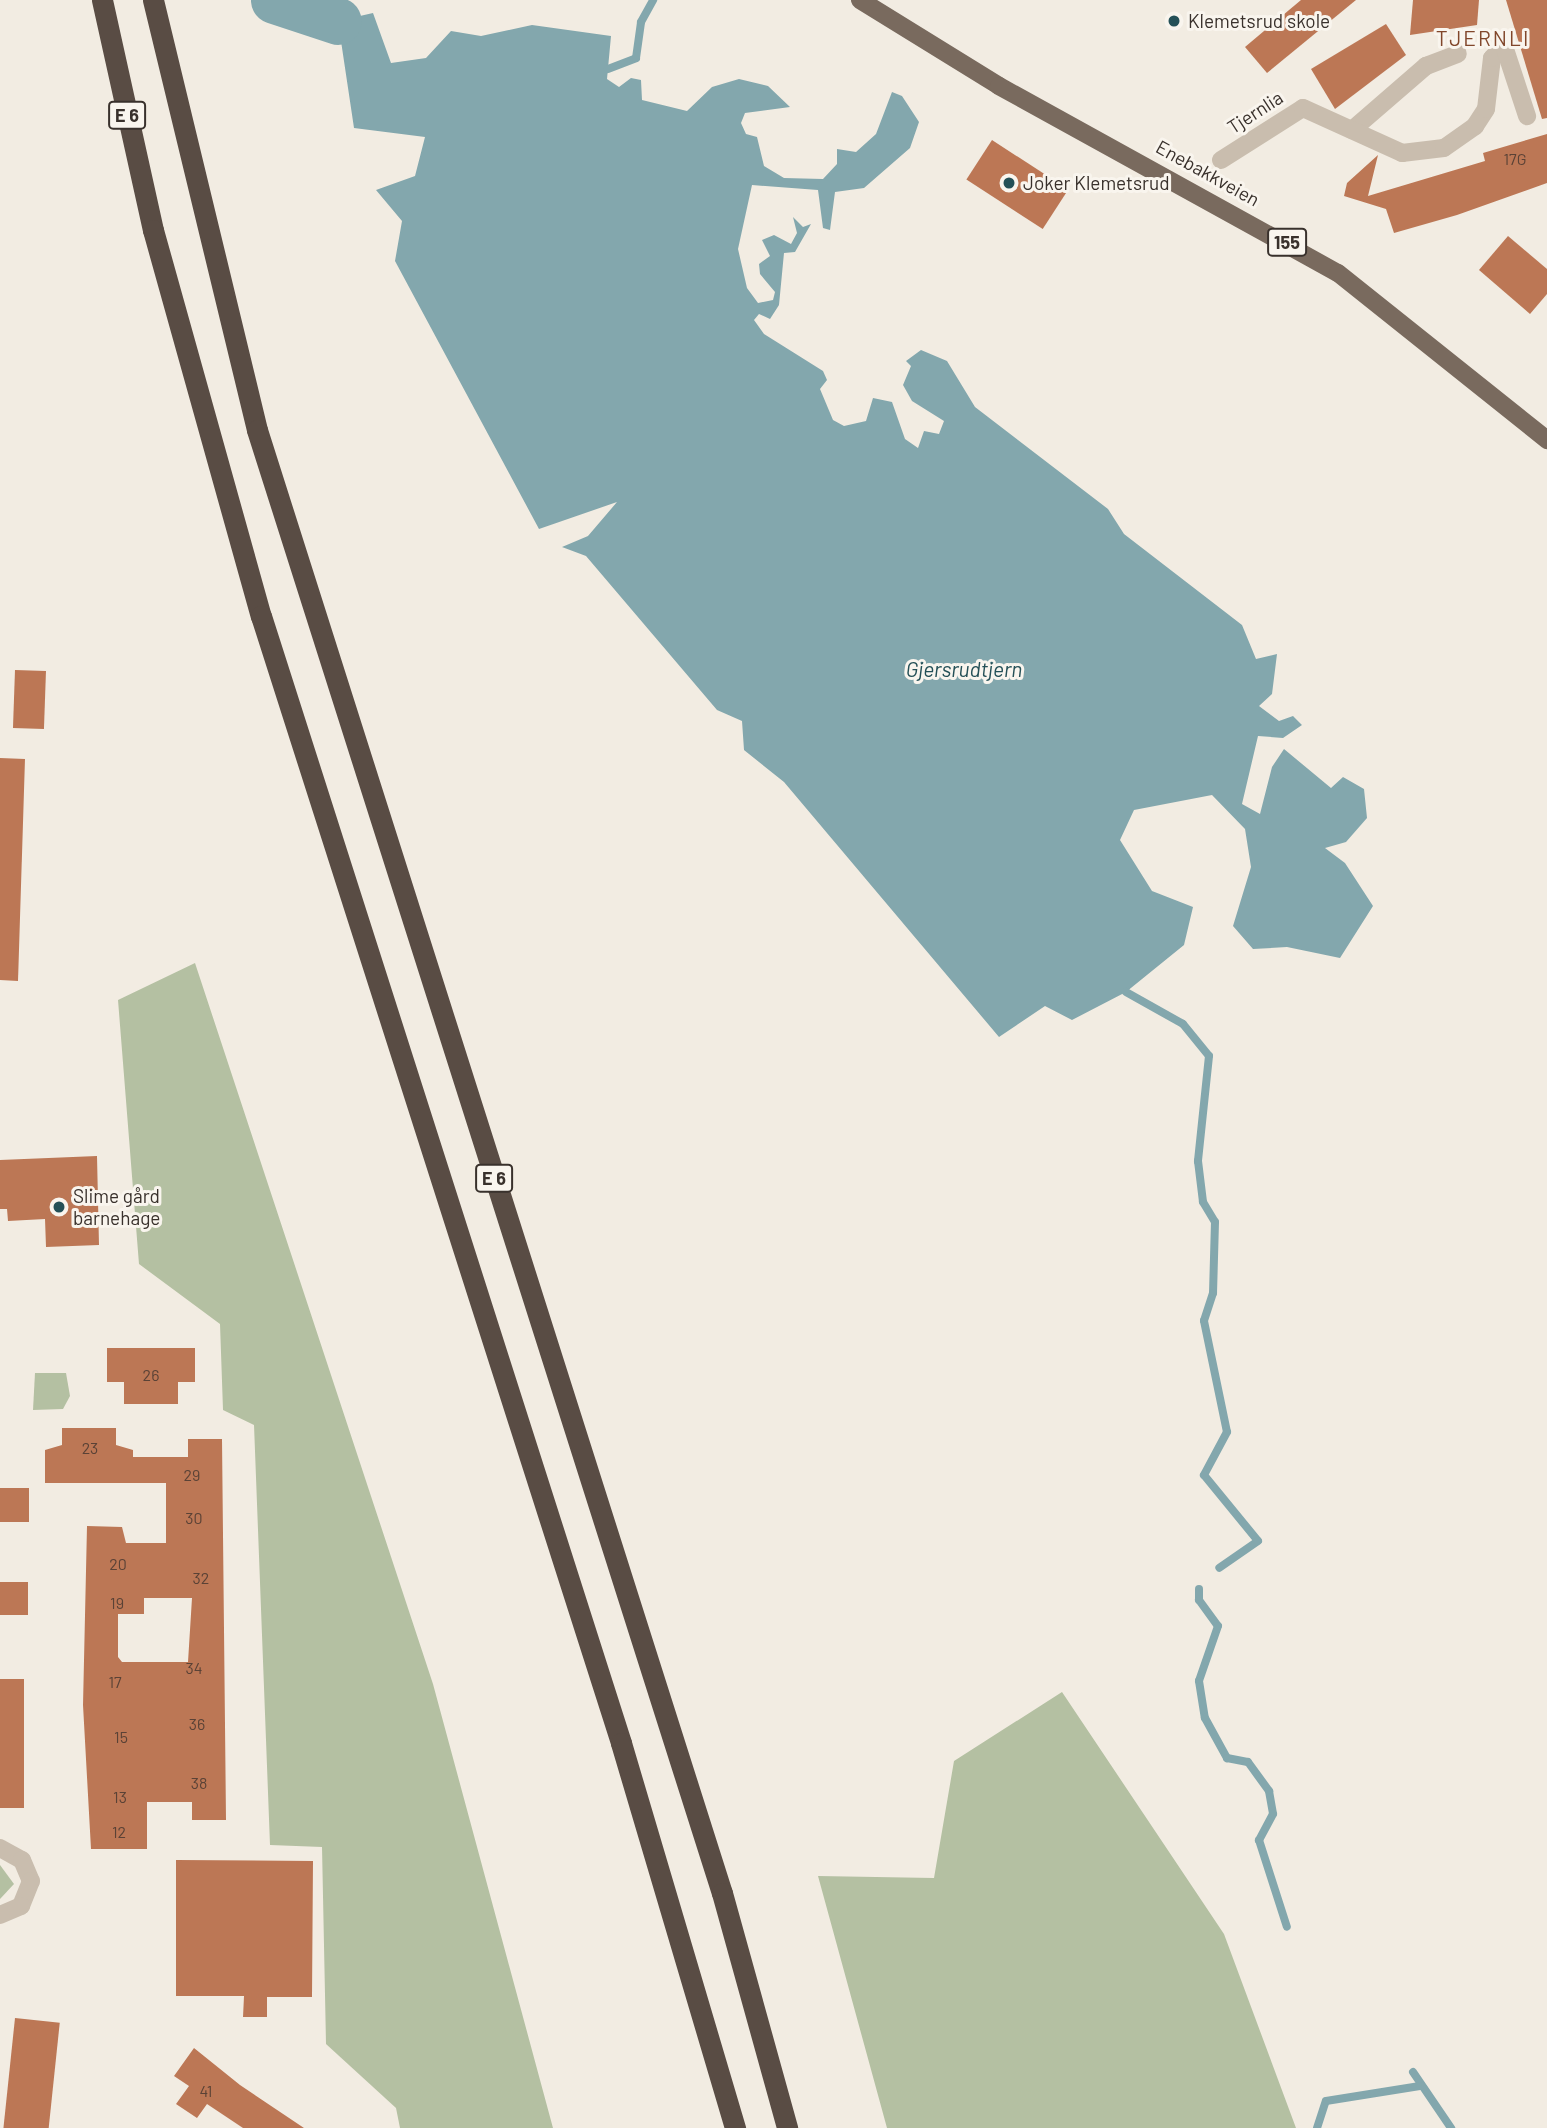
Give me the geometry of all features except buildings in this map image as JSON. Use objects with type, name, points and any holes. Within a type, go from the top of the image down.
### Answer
[{"type":"highway","name":"E 6","points":[[103,0],[153,230],[261,616],[621,1742],[736,2128]]},
{"type":"highway","name":"E 6","points":[[153,0],[204,227],[303,579],[722,1893],[788,2128]]},
{"type":"main road","name":"Enebakkveien","points":[[860,0],[999,86],[1338,273],[1547,440]]},
{"type":"street","name":"Tjernlia","points":[[1221,160],[1297,108],[1312,109],[1402,153],[1431,152],[1457,141],[1486,109],[1492,58],[1504,46],[1527,116]]},
{"type":"street","points":[[1352,130],[1426,66],[1458,54]]},
{"type":"street","points":[[0,1848],[22,1860],[31,1881],[22,1906],[0,1915]]},
{"type":"green space","points":[[195,963],[433,1684],[553,2128],[400,2128],[396,2108],[326,2044],[322,1847],[270,1845],[254,1425],[223,1410],[220,1324],[139,1264],[118,1000]]},
{"type":"green space","points":[[35,1373],[66,1373],[70,1396],[63,1409],[33,1410]]},
{"type":"green space","points":[[1062,1692],[1224,1934],[1296,2128],[887,2128],[818,1876],[934,1878],[954,1761]]},
{"type":"green space","points":[[0,1865],[14,1884],[0,1899]]},
{"type":"water","name":"Gjersrudtjern","points":[[373,13],[391,63],[426,58],[451,31],[481,36],[532,25],[611,36],[607,79],[619,87],[631,78],[641,80],[642,100],[687,111],[712,87],[739,79],[768,86],[790,107],[745,113],[741,123],[746,134],[757,137],[764,166],[784,178],[823,179],[837,164],[837,149],[856,152],[876,134],[892,92],[902,96],[919,122],[910,148],[864,188],[835,192],[830,230],[823,228],[818,190],[752,185],[738,249],[747,288],[758,303],[773,300],[775,292],[760,274],[759,264],[770,256],[762,240],[774,235],[791,244],[797,233],[793,217],[803,227],[811,224],[795,252],[784,253],[779,305],[770,319],[759,314],[754,320],[764,334],[823,371],[827,380],[820,389],[833,420],[844,426],[866,421],[873,398],[892,402],[905,439],[918,448],[924,431],[939,434],[944,421],[912,401],[903,385],[911,366],[906,361],[921,350],[947,361],[975,407],[1108,509],[1124,534],[1242,625],[1256,659],[1277,654],[1272,694],[1259,706],[1279,721],[1293,716],[1302,725],[1283,738],[1258,736],[1242,804],[1260,814],[1272,767],[1284,749],[1331,788],[1343,777],[1364,789],[1367,818],[1346,842],[1325,848],[1345,863],[1373,906],[1340,958],[1287,947],[1253,949],[1233,926],[1251,867],[1245,829],[1212,795],[1134,810],[1120,840],[1152,891],[1193,907],[1184,945],[1126,992],[1072,1020],[1045,1006],[999,1037],[784,782],[744,750],[742,721],[717,710],[586,556],[562,547],[588,536],[617,502],[539,529],[395,261],[402,221],[376,190],[415,176],[425,137],[354,128],[338,21]]},
{"type":"waterway","points":[[274,0],[338,21]]},
{"type":"waterway","points":[[608,69],[636,58],[641,22],[653,0]]},
{"type":"waterway","points":[[1126,992],[1183,1024],[1209,1056],[1198,1161],[1203,1202],[1215,1222],[1213,1293],[1204,1321],[1227,1432],[1204,1475],[1258,1541],[1219,1568]]},
{"type":"waterway","points":[[1199,1589],[1199,1600],[1218,1626],[1199,1681],[1205,1718],[1227,1758],[1248,1762],[1269,1791],[1273,1814],[1259,1840],[1287,1927]]},
{"type":"waterway","points":[[1413,2072],[1451,2128]]},
{"type":"waterway","points":[[1317,2128],[1326,2101],[1420,2086]]},
{"type":"place","name":"Klemetsrud skole","points":[[1174,21]]},
{"type":"place","name":"Joker Klemetsrud","points":[[1009,183]]},
{"type":"place","name":"Slime gård barnehage","points":[[59,1207]]},
{"type":"district","name":"TJERNLI","points":[[1483,38]]}]
